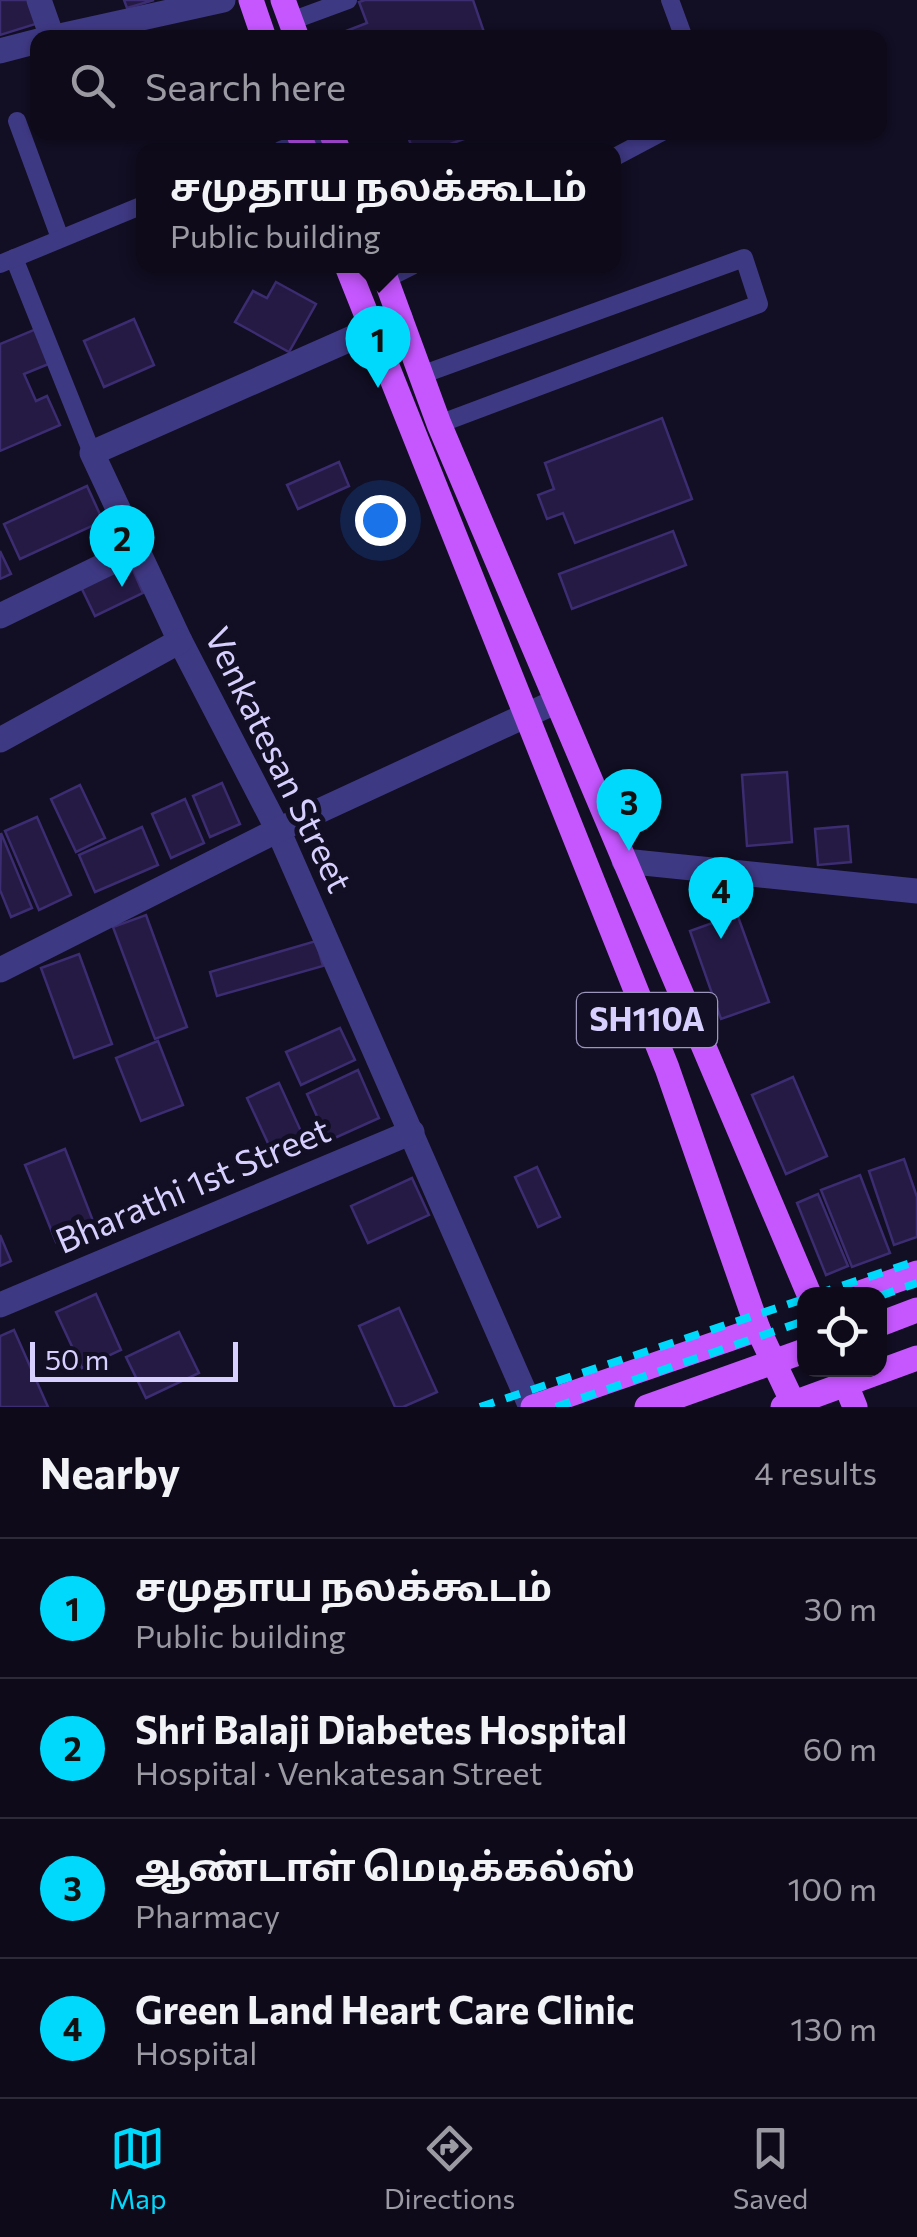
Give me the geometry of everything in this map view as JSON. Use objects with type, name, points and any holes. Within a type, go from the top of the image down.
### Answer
[{"type":"main road","points":[[251,0],[261,30]]},
{"type":"main road","name":"SH110A","points":[[349,273],[667,1068],[758,1330],[795,1407]]},
{"type":"main road","name":"SH110A","points":[[384,273],[440,424],[555,702],[807,1287]]},
{"type":"main road","points":[[876,1287],[917,1272]]},
{"type":"main road","points":[[887,1321],[917,1310]]},
{"type":"main road","points":[[532,1407],[758,1330]]},
{"type":"main road","points":[[647,1407],[797,1353]]},
{"type":"main road","points":[[783,1407],[917,1358]]},
{"type":"main road","points":[[843,1377],[854,1407]]},
{"type":"street","points":[[39,0],[50,30]]},
{"type":"street","points":[[85,30],[224,0]]},
{"type":"street","points":[[0,51],[30,43]]},
{"type":"street","points":[[92,453],[400,317]]},
{"type":"street","name":"Venkatesan Street","points":[[92,453],[180,641],[278,830],[532,1407]]},
{"type":"street","points":[[0,616],[138,549]]},
{"type":"street","points":[[0,740],[180,641]]},
{"type":"street","points":[[0,970],[278,830],[555,702]]},
{"type":"street","points":[[624,862],[917,891]]},
{"type":"street","name":"Bharathi 1st Street","points":[[0,1305],[412,1132]]},
{"type":"lane","points":[[291,20],[348,0]]},
{"type":"lane","points":[[670,0],[681,30]]},
{"type":"lane","points":[[17,121],[60,238]]},
{"type":"lane","points":[[621,154],[647,140]]},
{"type":"lane","points":[[92,453],[7,261],[136,208]]},
{"type":"lane","points":[[421,375],[744,258],[760,304],[440,424]]},
{"type":"building","points":[[0,0],[36,0],[42,22],[0,35]]},
{"type":"building","points":[[124,0],[154,0],[127,8]]},
{"type":"building","points":[[473,0],[483,30],[349,30],[367,23],[359,2]]},
{"type":"building","points":[[409,140],[461,140],[453,143]]},
{"type":"building","points":[[276,282],[316,304],[289,352],[235,322],[253,291],[267,298]]},
{"type":"building","points":[[134,319],[154,365],[104,387],[84,341]]},
{"type":"building","points":[[36,329],[51,363],[24,374],[36,401],[47,396],[60,425],[0,451],[0,344]]},
{"type":"building","points":[[662,418],[692,499],[575,543],[563,513],[547,519],[538,495],[554,489],[545,463]]},
{"type":"building","points":[[339,462],[349,486],[298,509],[287,485]]},
{"type":"building","points":[[87,486],[103,521],[20,559],[4,524]]},
{"type":"building","points":[[673,531],[686,565],[572,609],[559,574]]},
{"type":"building","points":[[0,551],[11,574],[0,579]]},
{"type":"building","points":[[130,563],[143,593],[95,616],[81,587]]},
{"type":"building","points":[[787,772],[792,842],[747,846],[742,775]]},
{"type":"building","points":[[222,783],[240,824],[210,837],[193,796]]},
{"type":"building","points":[[80,785],[105,838],[76,852],[51,799]]},
{"type":"building","points":[[185,799],[204,843],[171,858],[152,814]]},
{"type":"building","points":[[37,817],[71,895],[39,910],[5,831]]},
{"type":"building","points":[[848,826],[851,862],[818,865],[815,829]]},
{"type":"building","points":[[142,827],[158,865],[95,892],[79,855]]},
{"type":"building","points":[[1,833],[32,908],[11,917],[0,890]]},
{"type":"building","points":[[737,914],[769,1002],[721,1019],[690,931]]},
{"type":"building","points":[[146,915],[187,1027],[155,1039],[113,927]]},
{"type":"building","points":[[316,941],[323,966],[217,996],[210,972]]},
{"type":"building","points":[[79,954],[112,1044],[74,1058],[41,968]]},
{"type":"building","points":[[340,1028],[355,1060],[301,1085],[286,1052]]},
{"type":"building","points":[[158,1041],[183,1105],[141,1121],[116,1058]]},
{"type":"building","points":[[358,1070],[379,1118],[328,1141],[307,1094]]},
{"type":"building","points":[[793,1077],[827,1156],[786,1174],[752,1095]]},
{"type":"building","points":[[279,1083],[305,1140],[273,1154],[247,1098]]},
{"type":"building","points":[[65,1149],[95,1226],[56,1242],[25,1165]]},
{"type":"building","points":[[904,1159],[917,1197],[917,1237],[894,1245],[869,1171]]},
{"type":"building","points":[[537,1167],[560,1217],[538,1227],[515,1177]]},
{"type":"building","points":[[860,1175],[890,1253],[852,1267],[821,1190]]},
{"type":"building","points":[[412,1178],[429,1215],[368,1243],[351,1206]]},
{"type":"building","points":[[818,1194],[848,1266],[826,1275],[797,1203]]},
{"type":"building","points":[[0,1235],[11,1261],[0,1266]]},
{"type":"building","points":[[96,1294],[121,1350],[82,1368],[56,1312]]},
{"type":"building","points":[[399,1308],[437,1392],[395,1407],[359,1326]]},
{"type":"building","points":[[14,1330],[48,1407],[0,1407],[0,1336]]},
{"type":"building","points":[[179,1332],[199,1373],[146,1398],[126,1357]]},
{"type":"railway","points":[[838,1287],[917,1261]]},
{"type":"railway","points":[[887,1294],[917,1283]]},
{"type":"railway","points":[[480,1407],[797,1301]]},
{"type":"railway","points":[[556,1407],[797,1323]]},
{"type":"place","name":"சமுதாய நலக்கூடம்","points":[[378,388]]},
{"type":"place","name":"Shri Balaji Diabetes Hospital","points":[[122,587]]},
{"type":"place","name":"ஆண்டாள் மெடிக்கல்ஸ்","points":[[629,851]]},
{"type":"place","name":"Green Land Heart Care Clinic","points":[[721,939]]}]
